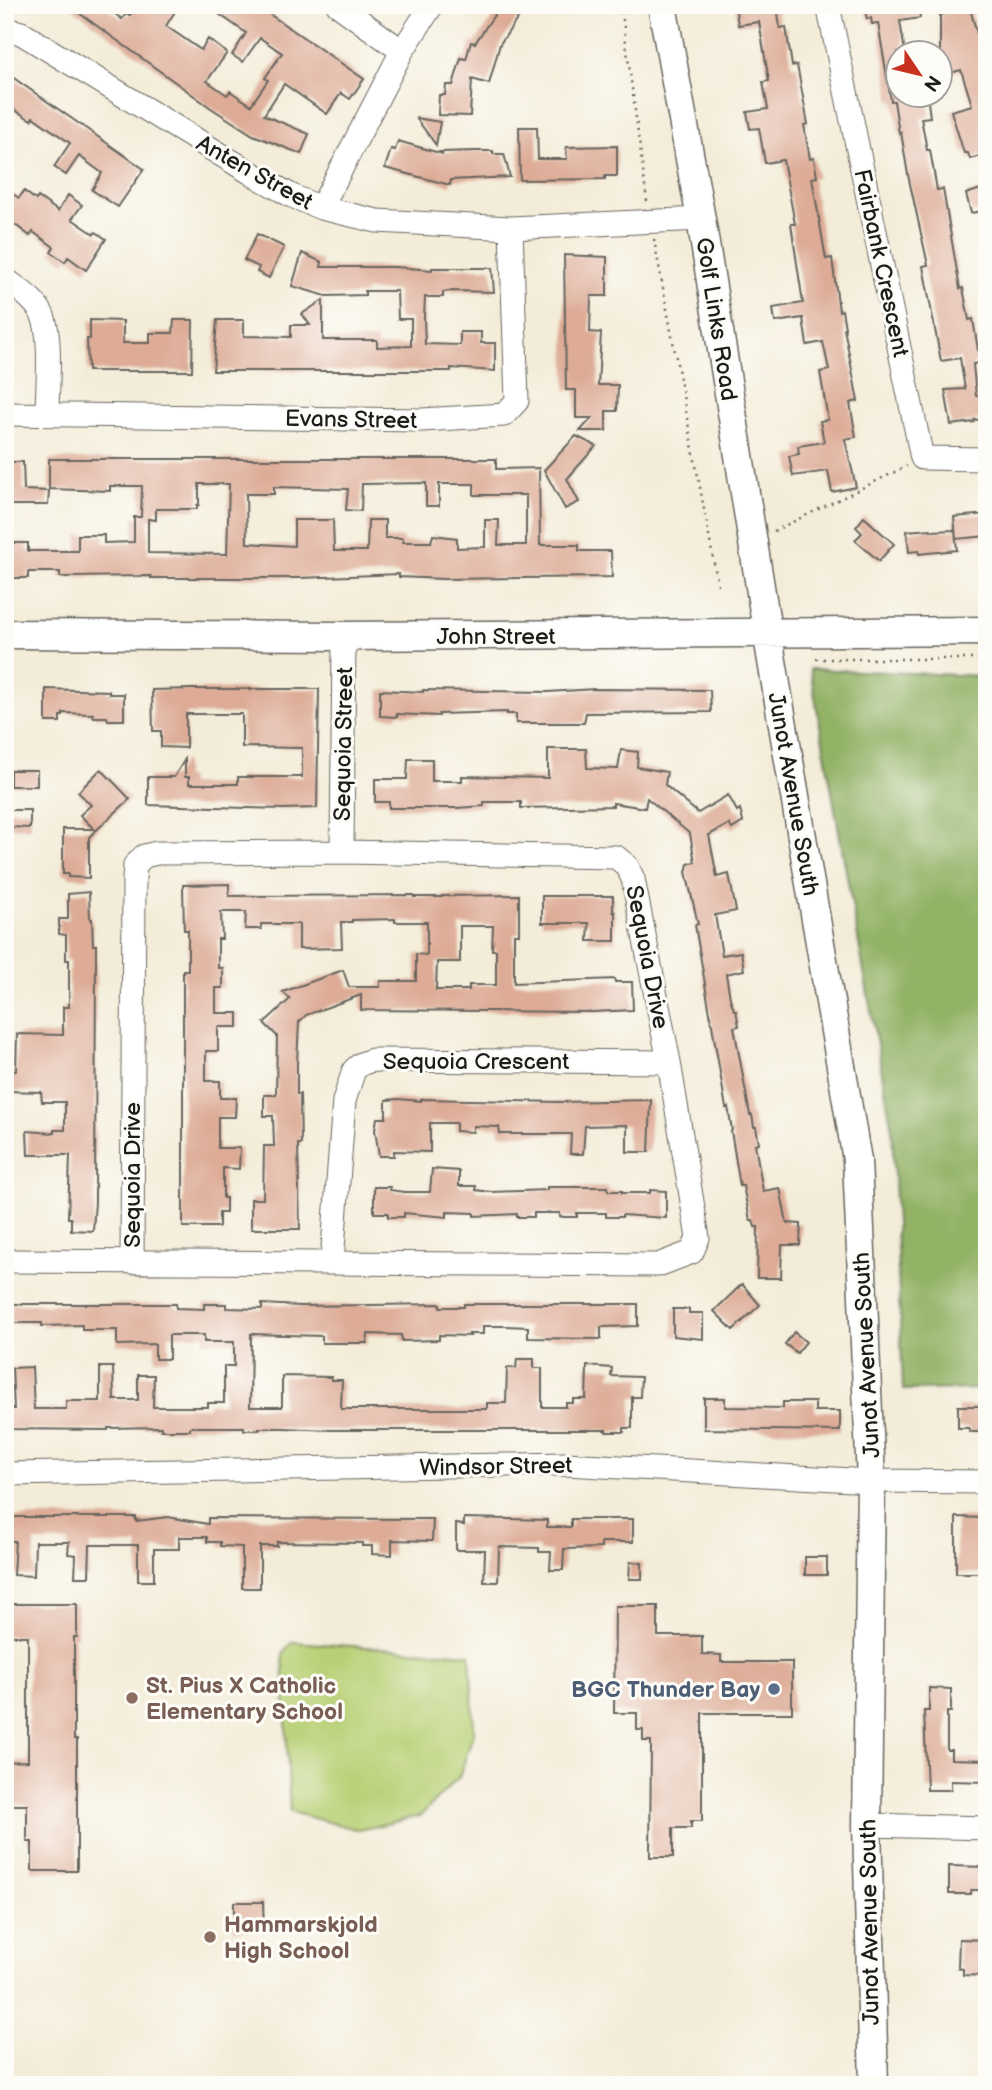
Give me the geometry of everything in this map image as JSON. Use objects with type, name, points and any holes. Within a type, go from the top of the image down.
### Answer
[{"type":"main road","name":"Golf Links Road","points":[[662,5],[701,219],[768,634]]},
{"type":"main road","name":"John Street","points":[[5,634],[344,636],[987,631]]},
{"type":"main road","name":"Junot Avenue South","points":[[768,634],[857,1160],[872,1481],[867,1825],[874,2085]]},
{"type":"street","points":[[338,5],[402,51]]},
{"type":"street","points":[[321,208],[402,51],[432,5]]},
{"type":"street","name":"Fairbank Crescent","points":[[828,5],[922,458]]},
{"type":"street","name":"Anten Street","points":[[5,29],[21,33],[250,173],[321,208],[377,222],[512,228],[701,219]]},
{"type":"street","name":"Evans Street","points":[[5,414],[422,420],[504,415],[517,401],[512,228]]},
{"type":"street","points":[[5,279],[32,300],[42,313],[47,332],[47,414]]},
{"type":"street","points":[[922,458],[987,459]]},
{"type":"street","name":"Sequoia Street","points":[[342,852],[344,636]]},
{"type":"street","name":"Sequoia Drive","points":[[5,1261],[131,1262],[332,1262],[658,1265],[692,1252],[698,1238],[669,1062],[633,879],[627,866],[616,857],[342,852],[157,853],[144,856],[135,865],[131,1262]]},
{"type":"street","name":"Sequoia Crescent","points":[[332,1262],[344,1101],[354,1070],[361,1064],[372,1060],[669,1062]]},
{"type":"street","name":"Windsor Street","points":[[5,1474],[566,1464],[872,1481],[987,1482]]},
{"type":"street","points":[[867,1825],[987,1828]]},
{"type":"path","points":[[621,5],[651,222],[719,590]]},
{"type":"path","points":[[753,541],[922,458]]},
{"type":"path","points":[[816,659],[987,659]]},
{"type":"green space","points":[[810,669],[987,676],[987,1389],[903,1390],[892,1129]]},
{"type":"green space","points":[[292,1642],[470,1654],[474,1732],[459,1777],[420,1816],[359,1830],[290,1812],[283,1654]]},
{"type":"building","points":[[68,5],[103,5],[122,19],[126,14],[130,15],[137,5],[179,5],[166,26],[201,50],[208,39],[227,53],[207,81],[227,95],[230,91],[251,105],[282,53],[260,38],[243,62],[232,55],[246,33],[219,14],[226,5],[256,5],[364,79],[350,99],[341,93],[327,114],[284,84],[264,115],[309,134],[301,154],[253,135]]},
{"type":"building","points":[[501,5],[527,5],[500,44],[489,84],[472,79],[470,116],[438,115],[439,95],[445,95],[446,85],[453,85],[461,58],[466,59],[471,42],[475,43]]},
{"type":"building","points":[[735,5],[777,5],[780,28],[786,27],[792,66],[797,65],[808,124],[804,125],[810,159],[814,158],[817,177],[812,178],[826,259],[832,258],[839,311],[842,310],[858,401],[850,403],[856,437],[845,439],[856,487],[832,492],[828,471],[793,476],[789,456],[799,454],[798,446],[824,442],[820,421],[828,420],[820,372],[829,370],[823,342],[807,345],[803,318],[775,322],[773,308],[803,303],[791,224],[795,224],[783,160],[765,163],[759,128],[750,129],[747,112],[768,109],[763,82],[769,81],[759,22],[738,25]]},
{"type":"building","points":[[864,5],[918,5],[920,18],[900,21],[903,38],[884,38],[884,59],[878,23],[872,24],[871,18],[867,19]]},
{"type":"building","points":[[943,5],[969,5],[987,69],[987,154],[970,159],[968,153],[964,153],[951,111],[972,105],[961,70],[954,72],[954,38],[940,38],[940,15],[945,14]]},
{"type":"building","points":[[5,72],[144,169],[118,207],[92,190],[102,173],[79,156],[66,175],[54,167],[70,143],[33,117],[31,120],[5,104]]},
{"type":"building","points":[[895,108],[929,108],[930,117],[921,118],[937,190],[943,189],[960,289],[963,288],[969,320],[973,319],[978,350],[981,350],[983,362],[973,364],[976,396],[987,395],[987,419],[951,425],[945,390],[965,389],[960,358],[941,361],[923,266],[928,265],[901,132],[899,133]]},
{"type":"building","points":[[416,118],[440,122],[436,145]]},
{"type":"building","points":[[519,127],[537,127],[538,159],[567,159],[566,147],[617,146],[617,176],[605,176],[605,179],[520,180]]},
{"type":"building","points":[[398,141],[443,154],[441,152],[493,151],[493,154],[504,154],[510,177],[451,180],[450,185],[385,168],[391,149],[395,150]]},
{"type":"building","points":[[987,187],[987,210],[971,213],[966,194]]},
{"type":"building","points":[[5,189],[19,198],[24,191],[58,211],[68,195],[82,205],[72,219],[106,239],[86,270],[68,257],[65,262],[51,252],[54,247],[33,232],[30,236],[5,217]]},
{"type":"building","points":[[257,234],[284,247],[269,278],[257,272],[259,267],[244,260]]},
{"type":"building","points":[[302,253],[322,262],[321,267],[432,270],[492,268],[494,292],[451,291],[443,292],[443,297],[425,297],[424,317],[425,344],[460,345],[460,332],[481,332],[481,343],[495,343],[495,371],[451,368],[451,371],[213,371],[217,320],[244,320],[244,336],[291,337],[291,325],[310,325],[302,314],[323,300],[323,340],[377,340],[377,347],[411,346],[411,319],[398,319],[397,291],[365,291],[365,295],[326,296],[292,286]]},
{"type":"building","points":[[564,255],[607,257],[607,296],[591,296],[590,332],[601,333],[598,385],[618,385],[617,411],[606,411],[606,431],[580,431],[592,418],[576,418],[576,390],[566,390]]},
{"type":"building","points":[[90,320],[123,321],[123,343],[150,343],[150,333],[173,333],[174,320],[193,320],[192,371],[88,371],[87,339],[90,339]]},
{"type":"building","points":[[576,436],[596,446],[567,479],[579,502],[565,509],[544,470]]},
{"type":"building","points":[[49,459],[496,459],[496,469],[539,468],[540,545],[579,545],[579,551],[611,551],[612,577],[444,579],[399,577],[399,574],[300,578],[151,578],[60,577],[60,572],[28,572],[28,578],[7,578],[5,543],[28,543],[28,551],[78,551],[78,535],[104,535],[104,543],[134,542],[134,517],[141,517],[142,486],[110,486],[110,491],[49,489]],"holes":[[[426,483],[426,506],[439,506],[439,484],[474,484],[474,495],[526,495],[526,545],[498,545],[499,520],[485,520],[485,547],[457,548],[457,538],[433,535],[431,542],[403,542],[403,538],[385,538],[385,520],[368,520],[367,551],[334,551],[333,520],[294,520],[294,546],[247,543],[246,494],[274,494],[274,487],[348,489],[346,510],[361,511],[362,484]],[[199,484],[229,484],[227,554],[148,553],[148,519],[156,520],[156,509],[197,509]]]},
{"type":"building","points":[[5,462],[23,462],[24,490],[49,491],[48,505],[9,505],[10,485],[5,485]]},
{"type":"building","points":[[987,514],[987,536],[956,539],[954,517]]},
{"type":"building","points":[[864,517],[894,544],[879,561],[855,540],[862,533],[856,527]]},
{"type":"building","points":[[955,530],[957,550],[919,554],[919,551],[909,552],[907,531]]},
{"type":"building","points":[[46,689],[124,694],[124,720],[108,720],[107,717],[93,717],[93,714],[63,713],[60,722],[46,722]]},
{"type":"building","points":[[319,689],[317,808],[148,805],[148,777],[174,777],[185,759],[185,777],[189,777],[189,784],[238,784],[238,777],[302,777],[302,748],[242,747],[242,714],[186,714],[186,748],[161,747],[161,731],[153,731],[152,690]]},
{"type":"building","points":[[595,689],[710,690],[711,712],[586,713],[584,723],[516,723],[516,714],[507,712],[380,716],[380,690],[548,692]]},
{"type":"building","points":[[548,749],[586,749],[587,768],[618,769],[621,750],[638,752],[637,767],[667,772],[665,785],[698,813],[728,795],[737,811],[740,809],[743,822],[732,829],[729,824],[709,835],[717,877],[729,874],[736,911],[715,915],[722,955],[741,952],[744,970],[726,974],[739,1026],[734,1027],[750,1115],[759,1143],[755,1144],[763,1191],[780,1188],[787,1223],[801,1224],[800,1245],[782,1245],[781,1278],[757,1278],[758,1227],[750,1220],[743,1186],[740,1186],[695,925],[698,924],[686,872],[688,864],[695,862],[690,834],[647,798],[645,808],[613,803],[613,806],[521,808],[521,802],[484,802],[484,806],[457,808],[389,808],[389,802],[375,802],[375,779],[407,779],[408,759],[432,759],[432,781],[462,781],[462,776],[548,778]]},
{"type":"building","points":[[101,769],[130,799],[89,837],[89,878],[68,877],[68,874],[63,874],[63,829],[94,829],[80,815],[91,805],[78,792]]},
{"type":"building","points":[[10,770],[37,770],[37,786],[10,786]]},
{"type":"building","points":[[9,810],[30,810],[30,828],[9,827]]},
{"type":"building","points":[[229,884],[229,896],[519,895],[519,934],[514,934],[514,983],[615,979],[615,982],[632,982],[633,1010],[361,1010],[361,995],[306,1015],[299,1022],[297,1064],[301,1144],[298,1144],[300,1229],[251,1229],[251,1199],[263,1199],[264,1146],[274,1146],[273,1116],[264,1116],[264,1095],[276,1095],[277,1036],[264,1023],[290,999],[283,992],[343,970],[349,987],[380,987],[380,981],[416,981],[416,954],[427,955],[427,922],[395,922],[395,919],[341,922],[342,948],[299,949],[299,924],[261,924],[261,929],[245,929],[246,912],[221,912],[222,939],[218,939],[218,968],[223,968],[223,988],[216,988],[216,1013],[238,1013],[238,1027],[218,1027],[218,1051],[206,1051],[206,1081],[220,1081],[220,1098],[236,1098],[235,1117],[218,1117],[218,1148],[240,1148],[239,1169],[223,1168],[226,1213],[219,1213],[219,1227],[183,1227],[183,970],[188,970],[188,930],[184,930],[183,885]],"holes":[[[460,926],[493,926],[492,950],[496,950],[496,985],[469,985],[469,990],[436,990],[437,962],[460,962]]]},
{"type":"building","points":[[89,892],[93,945],[96,945],[93,1231],[71,1230],[71,1218],[68,1218],[70,1155],[28,1155],[27,1131],[54,1133],[54,1130],[65,1130],[65,1102],[42,1102],[41,1092],[5,1091],[5,1073],[16,1071],[17,1034],[63,1035],[63,1007],[69,1007],[69,960],[66,960],[66,935],[59,934],[59,919],[68,919],[68,894]]},
{"type":"building","points":[[542,896],[613,896],[615,941],[588,941],[589,923],[542,923]]},
{"type":"building","points":[[386,1100],[560,1102],[651,1100],[649,1152],[627,1152],[627,1125],[585,1126],[583,1154],[570,1154],[571,1134],[500,1134],[499,1127],[473,1126],[473,1132],[456,1131],[456,1123],[430,1123],[430,1152],[394,1151],[394,1156],[379,1156],[375,1130],[377,1118],[386,1118]]},
{"type":"building","points":[[432,1169],[459,1171],[459,1186],[476,1186],[476,1190],[491,1192],[547,1190],[547,1187],[608,1187],[608,1191],[622,1193],[666,1191],[666,1218],[622,1215],[606,1217],[606,1213],[577,1213],[577,1217],[560,1217],[560,1213],[534,1213],[534,1217],[517,1217],[517,1214],[474,1216],[474,1213],[447,1212],[447,1217],[404,1213],[404,1217],[388,1217],[388,1213],[374,1213],[374,1187],[390,1187],[390,1190],[404,1192],[430,1192]]},
{"type":"building","points":[[742,1284],[760,1305],[733,1330],[714,1311]]},
{"type":"building","points":[[12,1304],[176,1304],[176,1308],[204,1309],[204,1304],[226,1304],[226,1308],[262,1309],[262,1304],[440,1304],[440,1307],[464,1307],[464,1304],[638,1304],[638,1326],[601,1327],[601,1339],[528,1338],[528,1327],[506,1326],[483,1326],[483,1334],[469,1334],[470,1336],[439,1335],[439,1340],[402,1341],[401,1335],[368,1334],[367,1343],[322,1343],[322,1336],[251,1334],[250,1407],[282,1407],[282,1376],[331,1377],[331,1380],[342,1380],[341,1409],[487,1409],[487,1403],[506,1403],[507,1368],[516,1368],[517,1359],[534,1359],[534,1368],[542,1368],[542,1407],[566,1407],[566,1403],[573,1403],[573,1399],[586,1399],[587,1366],[612,1368],[611,1376],[641,1377],[640,1397],[632,1397],[632,1428],[624,1428],[624,1432],[283,1428],[244,1430],[244,1427],[190,1427],[190,1430],[161,1430],[161,1427],[108,1430],[5,1429],[5,1409],[14,1409],[12,1368],[32,1367],[34,1409],[66,1409],[66,1401],[100,1401],[100,1367],[113,1367],[114,1400],[138,1400],[138,1375],[154,1375],[153,1407],[208,1407],[208,1403],[224,1403],[224,1366],[234,1366],[234,1342],[204,1342],[204,1335],[169,1335],[169,1359],[155,1359],[155,1344],[117,1345],[117,1330],[82,1330],[82,1325],[42,1326],[42,1323],[11,1323]]},
{"type":"building","points":[[673,1309],[689,1309],[689,1313],[703,1313],[703,1339],[673,1336]]},
{"type":"building","points":[[794,1332],[806,1342],[797,1353],[785,1344]]},
{"type":"building","points":[[704,1398],[725,1398],[725,1407],[783,1408],[783,1402],[815,1402],[815,1411],[840,1411],[840,1431],[704,1429]]},
{"type":"building","points":[[958,1406],[987,1406],[986,1432],[969,1432],[969,1428],[958,1428]]},
{"type":"building","points":[[5,1517],[136,1517],[136,1521],[168,1517],[208,1524],[208,1518],[433,1519],[432,1541],[392,1540],[392,1555],[372,1554],[372,1546],[362,1546],[362,1543],[277,1542],[277,1546],[260,1546],[260,1588],[242,1588],[242,1547],[220,1546],[220,1542],[207,1542],[207,1537],[179,1537],[179,1549],[154,1549],[154,1581],[138,1581],[138,1545],[90,1545],[89,1577],[75,1577],[76,1555],[68,1554],[69,1542],[35,1542],[34,1576],[13,1575],[15,1541],[5,1541]]},
{"type":"building","points":[[956,1517],[984,1518],[981,1573],[956,1573]]},
{"type":"building","points":[[464,1518],[547,1520],[547,1527],[571,1527],[571,1519],[633,1519],[633,1542],[601,1542],[601,1548],[564,1549],[563,1570],[550,1570],[551,1552],[539,1552],[539,1548],[499,1547],[498,1582],[484,1582],[485,1550],[456,1550],[456,1524],[464,1525]]},
{"type":"building","points":[[805,1557],[827,1557],[827,1575],[805,1575]]},
{"type":"building","points":[[630,1562],[642,1563],[642,1579],[629,1579]]},
{"type":"building","points":[[5,1604],[77,1604],[77,1637],[74,1637],[74,1739],[77,1739],[77,1871],[32,1871],[32,1842],[27,1842],[27,1805],[6,1805],[5,1762],[28,1761],[28,1636],[5,1636]]},
{"type":"building","points":[[615,1606],[658,1606],[658,1636],[702,1636],[702,1654],[721,1655],[721,1662],[792,1662],[792,1713],[702,1713],[702,1821],[691,1821],[691,1828],[673,1828],[673,1857],[650,1857],[651,1741],[643,1741],[643,1730],[637,1730],[637,1713],[614,1713]]},
{"type":"building","points":[[929,1688],[951,1689],[951,1712],[947,1712],[947,1750],[951,1750],[951,1759],[987,1760],[987,1782],[951,1781],[951,1790],[927,1790],[924,1711],[929,1711]]},
{"type":"building","points":[[949,1866],[987,1867],[987,1890],[971,1890],[970,1894],[949,1894]]},
{"type":"building","points":[[234,1902],[263,1902],[264,1929],[234,1930]]},
{"type":"building","points":[[959,1939],[987,1940],[987,1976],[963,1975],[963,1969],[958,1968]]},
{"type":"place","name":"BGC Thunder Bay","points":[[774,1689]]},
{"type":"place","name":"St. Pius X Catholic Elementary School","points":[[132,1698]]},
{"type":"place","name":"Hammarskjold High School","points":[[210,1937]]}]
